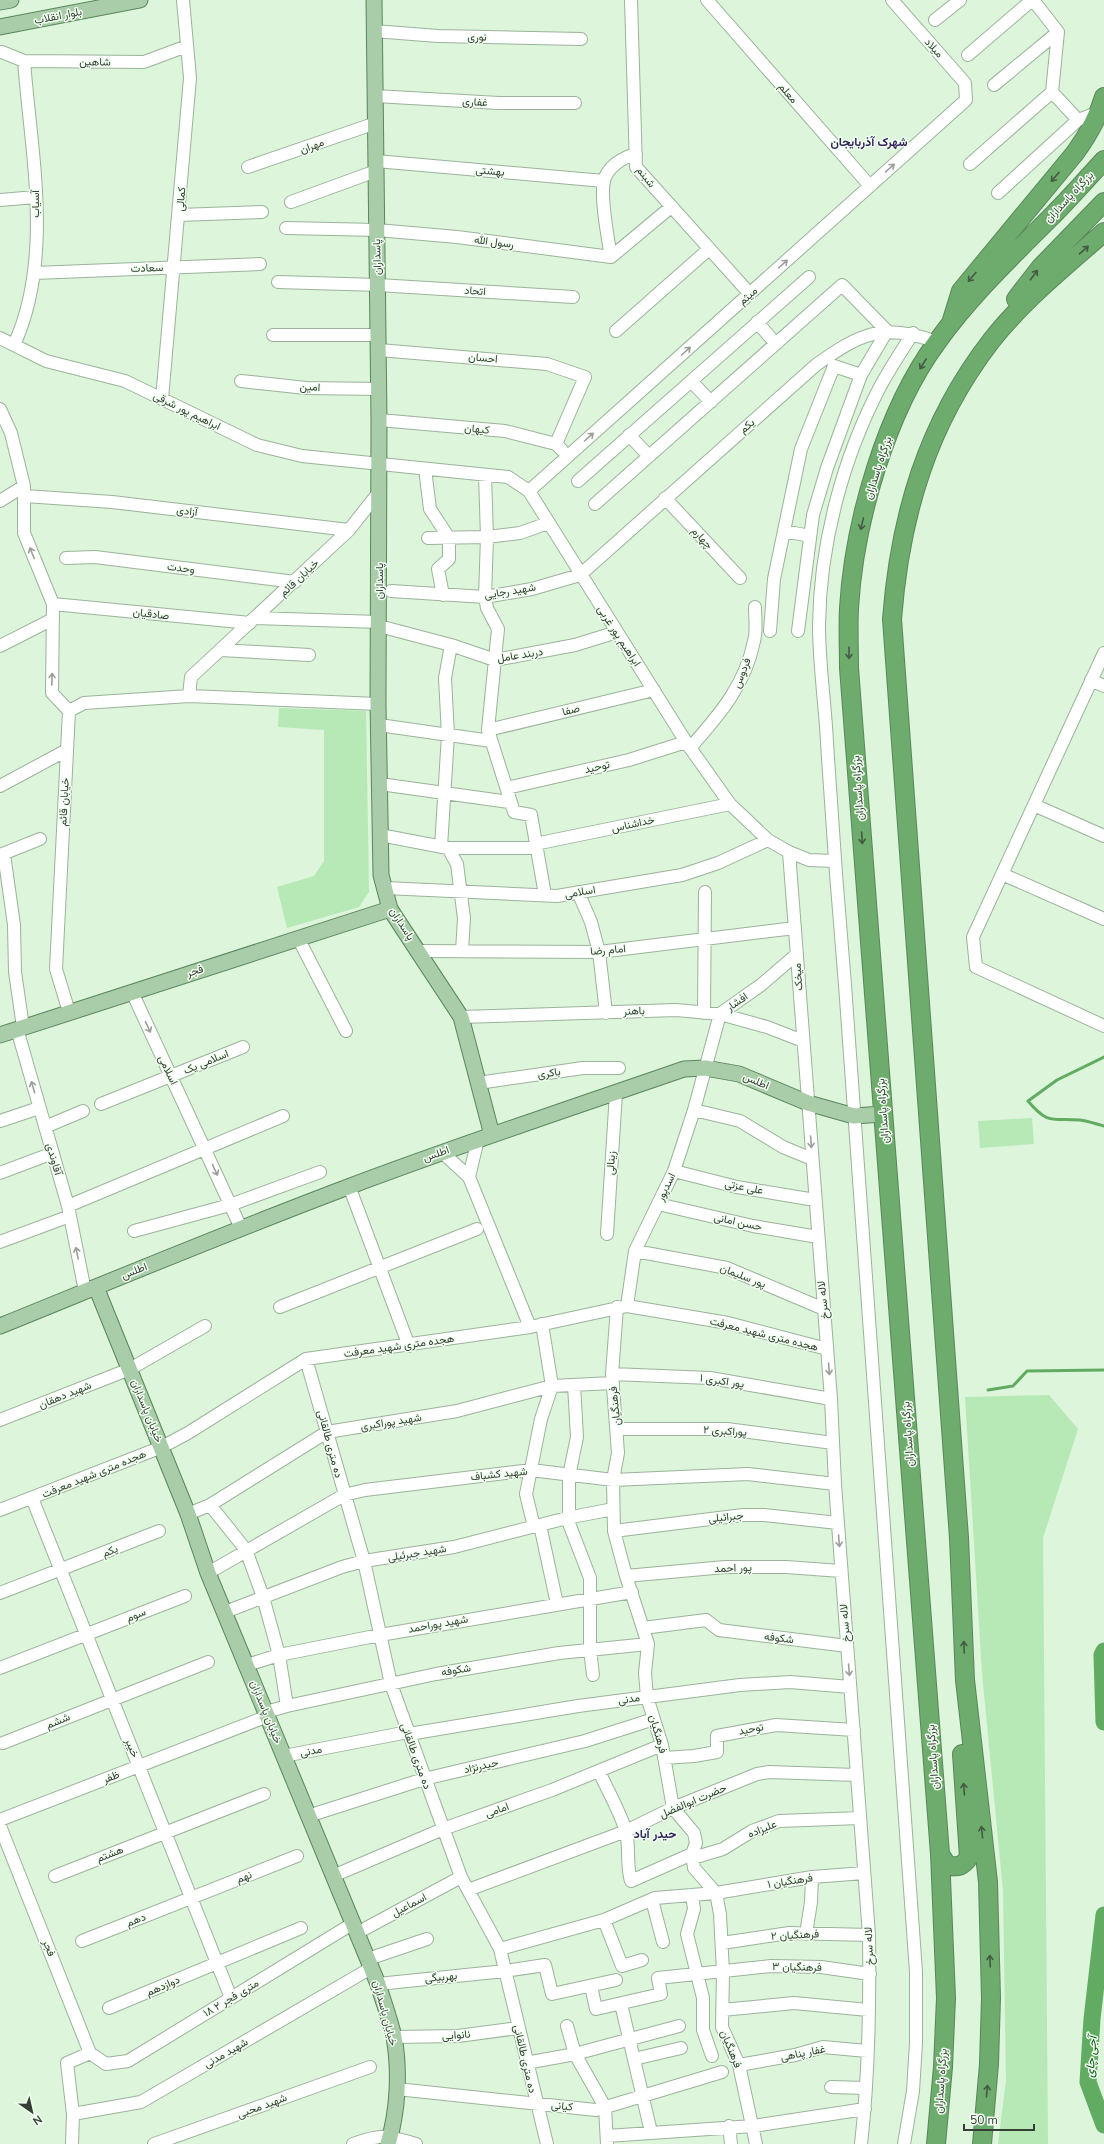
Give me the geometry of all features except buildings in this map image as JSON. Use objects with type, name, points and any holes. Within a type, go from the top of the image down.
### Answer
[{"type":"highway","points":[[950,326],[961,291],[1075,153],[1089,134],[1102,111]]},
{"type":"highway","name":"بزرگراه پاسداران","points":[[936,2144],[943,2068],[946,1998],[940,1854],[849,668],[849,608],[856,550],[870,489],[887,439],[913,379],[937,342],[1008,259],[1049,219],[1104,160]]},
{"type":"highway","points":[[950,326],[1015,268],[1104,178]]},
{"type":"highway","points":[[982,354],[1005,314],[1040,268],[1104,202]]},
{"type":"highway","points":[[982,2144],[989,2064],[991,1998],[988,1882],[965,1680],[959,1530],[892,619],[895,580],[902,539],[916,486],[934,434],[965,378],[992,341],[1042,287],[1104,232]]},
{"type":"highway","points":[[940,1854],[947,1865],[955,1868],[964,1865],[969,1857],[960,1728],[965,1680]]},
{"type":"main road","points":[[0,2],[11,0]]},
{"type":"main road","name":"بلوار انقلاب","points":[[0,27],[140,0]]},
{"type":"main road","name":"پاسداران","points":[[374,0],[379,389],[378,704],[381,875],[390,909],[420,951],[461,1017],[478,1083],[485,1137]]},
{"type":"main road","name":"فجر","points":[[0,1035],[390,909]]},
{"type":"main road","name":"اطلس","points":[[0,1326],[241,1228],[349,1186],[442,1152],[684,1069],[705,1068],[738,1074],[808,1103],[854,1116],[883,1114]]},
{"type":"main road","name":"خیابان پاسداران","points":[[91,1289],[130,1369],[188,1514],[208,1572],[378,1984],[394,2037],[397,2089],[389,2140]]},
{"type":"street","name":"کمالی","points":[[162,399],[190,78],[183,0]]},
{"type":"street","name":"شبنم","points":[[632,0],[636,167],[750,294]]},
{"type":"street","name":"معلم","points":[[707,0],[870,186]]},
{"type":"street","name":"میلاد","points":[[892,0],[965,83],[966,100]]},
{"type":"street","points":[[935,20],[960,0]]},
{"type":"street","points":[[968,55],[1033,0],[1058,32],[1052,92],[970,164]]},
{"type":"street","name":"نوری","points":[[374,32],[438,36],[581,39]]},
{"type":"street","points":[[994,86],[1058,32]]},
{"type":"street","name":"شاهین","points":[[2,52],[24,61],[144,62],[187,46]]},
{"type":"street","name":"آسیاب","points":[[14,345],[23,326],[34,273],[36,197],[24,61]]},
{"type":"street","points":[[1052,92],[1078,120]]},
{"type":"street","name":"غفاری","points":[[375,96],[499,103],[576,103]]},
{"type":"street","name":"میثم","points":[[529,491],[966,100]]},
{"type":"street","points":[[998,193],[1078,120],[1102,111]]},
{"type":"street","name":"مهران","points":[[248,167],[376,123]]},
{"type":"street","points":[[611,257],[604,212],[604,181],[617,162],[636,154]]},
{"type":"street","points":[[291,202],[376,166]]},
{"type":"street","name":"بهشتی","points":[[376,166],[604,181]]},
{"type":"street","points":[[0,200],[36,197]]},
{"type":"street","points":[[611,257],[671,206]]},
{"type":"street","points":[[179,215],[262,212]]},
{"type":"street","name":"رسول الله","points":[[286,228],[377,230],[457,237],[611,257]]},
{"type":"street","points":[[616,331],[709,249]]},
{"type":"street","name":"سعادت","points":[[34,273],[260,264]]},
{"type":"street","points":[[578,481],[809,277]]},
{"type":"street","name":"اتحاد","points":[[278,282],[378,285],[573,297]]},
{"type":"street","points":[[595,504],[842,285],[887,331],[861,375],[827,468],[813,514],[798,631]]},
{"type":"street","points":[[757,322],[776,344]]},
{"type":"street","name":"یکم","points":[[580,575],[816,365],[842,346],[872,334],[887,331],[913,333],[937,342]]},
{"type":"street","points":[[904,2144],[913,2091],[916,2043],[916,1972],[845,985],[834,860],[827,740],[821,681],[819,625],[821,581],[842,483],[856,442],[881,385],[913,333]]},
{"type":"street","name":"احسان","points":[[273,335],[378,342],[547,364],[585,377],[556,444]]},
{"type":"street","name":"ابراهیم پور شرقی","points":[[0,338],[46,361],[125,381],[256,445],[302,456],[379,465]]},
{"type":"street","points":[[770,631],[774,579],[801,449],[834,366],[861,375]]},
{"type":"street","name":"امین","points":[[241,381],[306,388],[379,389]]},
{"type":"street","points":[[691,381],[711,402]]},
{"type":"street","points":[[0,409],[12,433],[25,491],[24,533],[53,604],[52,693],[69,711],[84,703],[189,696],[378,704]]},
{"type":"street","name":"کیهان","points":[[379,420],[505,431],[556,444]]},
{"type":"street","points":[[629,435],[649,456]]},
{"type":"street","points":[[556,444],[568,456]]},
{"type":"street","name":"ابراهیم پور غربی","points":[[379,465],[508,477],[529,491],[580,575],[688,745],[730,804],[768,840],[789,852],[809,860],[834,860]]},
{"type":"street","points":[[425,469],[430,509],[449,538],[449,559],[438,569],[443,596]]},
{"type":"street","points":[[485,475],[487,537],[485,597],[487,608],[498,629],[490,735],[507,788],[509,802],[514,812],[531,815],[545,895]]},
{"type":"street","points":[[0,501],[25,491]]},
{"type":"street","name":"آزادی","points":[[25,491],[349,530]]},
{"type":"street","name":"خیابان قائم","points":[[189,696],[191,677],[295,582],[349,530],[379,492]]},
{"type":"street","name":"چهارم","points":[[665,498],[740,578]]},
{"type":"street","points":[[428,538],[487,537],[520,533],[548,523]]},
{"type":"street","points":[[784,531],[810,536]]},
{"type":"street","name":"وحدت","points":[[66,558],[95,557],[295,582]]},
{"type":"street","name":"شهید رجایی","points":[[391,591],[443,596],[485,597],[532,589],[580,575]]},
{"type":"street","name":"صادقیان","points":[[53,604],[253,621],[379,624]]},
{"type":"street","name":"فردوس","points":[[688,745],[718,716],[738,688],[754,641],[755,607]]},
{"type":"street","points":[[0,646],[53,618]]},
{"type":"street","name":"دربند عامل","points":[[379,624],[451,644],[496,660],[575,645],[617,632]]},
{"type":"street","points":[[451,644],[445,678],[448,735],[445,793],[445,847],[457,864],[464,918],[462,951]]},
{"type":"street","points":[[221,650],[309,655]]},
{"type":"street","points":[[1104,653],[973,937],[976,968],[1104,1026]]},
{"type":"street","points":[[1091,680],[1104,686]]},
{"type":"street","name":"صفا","points":[[379,725],[448,735],[490,735],[654,690]]},
{"type":"street","name":"خیابان قائم","points":[[69,711],[56,969],[69,1012]]},
{"type":"street","name":"توحید","points":[[507,788],[688,745]]},
{"type":"street","points":[[0,786],[67,750]]},
{"type":"street","points":[[380,784],[509,802]]},
{"type":"street","name":"خداشناس","points":[[380,835],[445,847],[536,846],[730,804]]},
{"type":"street","points":[[1034,805],[1104,836]]},
{"type":"street","points":[[2,854],[40,839]]},
{"type":"street","name":"اسلامی","points":[[385,888],[557,896],[682,875],[718,863],[768,840]]},
{"type":"street","name":"میخک","points":[[789,852],[808,1103]]},
{"type":"street","name":"آقاوندی","points":[[2,854],[14,925],[14,972],[20,1028],[39,1108],[91,1289]]},
{"type":"street","points":[[1002,874],[1104,919]]},
{"type":"street","points":[[578,892],[591,922],[599,952],[606,1013]]},
{"type":"street","points":[[704,1013],[705,892]]},
{"type":"street","name":"امام رضا","points":[[420,951],[599,952],[795,928]]},
{"type":"street","points":[[298,938],[346,1031]]},
{"type":"street","name":"افشار","points":[[705,1068],[720,1014],[761,985],[797,954]]},
{"type":"street","name":"اسلامی","points":[[132,992],[241,1228]]},
{"type":"street","name":"باهنر","points":[[461,1017],[676,1010],[720,1014],[767,1027],[803,1041]]},
{"type":"street","name":"اسلامی یک","points":[[102,1104],[243,1047]]},
{"type":"street","name":"باکری","points":[[478,1083],[583,1068],[620,1068]]},
{"type":"street","name":"اسدپور","points":[[622,1307],[635,1251],[674,1171],[694,1110],[705,1068]]},
{"type":"street","name":"زینالی","points":[[607,1234],[616,1093]]},
{"type":"street","name":"لاله سرخ","points":[[808,1103],[831,1399],[841,1571],[869,1935],[870,1974],[866,2088],[861,2144]]},
{"type":"street","points":[[0,1121],[39,1108]]},
{"type":"street","points":[[694,1110],[740,1121],[783,1147],[812,1159]]},
{"type":"street","points":[[45,1127],[83,1112]]},
{"type":"street","points":[[0,1242],[204,1149],[283,1116]]},
{"type":"street","points":[[469,1177],[485,1137]]},
{"type":"street","points":[[442,1152],[469,1177],[530,1327]]},
{"type":"street","points":[[0,1173],[53,1153]]},
{"type":"street","name":"علی عزتی","points":[[674,1171],[737,1187],[815,1200]]},
{"type":"street","points":[[134,1231],[230,1205],[320,1172]]},
{"type":"street","points":[[349,1186],[408,1346]]},
{"type":"street","name":"حسن امانی","points":[[658,1204],[753,1226],[818,1237]]},
{"type":"street","points":[[280,1307],[477,1229]]},
{"type":"street","name":"پور سلیمان","points":[[635,1251],[727,1268],[824,1310]]},
{"type":"street","name":"هجده متری شهید معرفت","points":[[0,1510],[162,1447],[188,1434],[306,1359],[408,1346],[530,1327],[622,1307],[728,1323],[827,1349]]},
{"type":"street","name":"فرهنگیان","points":[[622,1307],[612,1378],[618,1454],[613,1480],[614,1531],[626,1576],[648,1644],[645,1673],[647,1697],[662,1745],[673,1808]]},
{"type":"street","points":[[542,1324],[552,1386],[541,1420],[526,1494],[537,1526],[557,1604]]},
{"type":"street","points":[[130,1369],[205,1326]]},
{"type":"street","name":"ده متری طالقانی","points":[[306,1359],[364,1561],[391,1684],[424,1779],[461,1877],[500,1949],[526,2063],[547,2144]]},
{"type":"street","name":"شهید دهقان","points":[[0,1420],[130,1369]]},
{"type":"street","name":"شهید پوراکبری","points":[[188,1514],[210,1505],[327,1432],[456,1411],[552,1386],[574,1385],[612,1378]]},
{"type":"street","name":"پور اکبری ۱","points":[[612,1378],[710,1378],[831,1399]]},
{"type":"street","points":[[574,1385],[577,1438],[569,1476],[568,1517],[590,1578],[590,1650],[593,1675]]},
{"type":"street","name":"پوراکبری ۲","points":[[617,1429],[727,1429],[833,1443]]},
{"type":"street","name":"شهید کشباف","points":[[208,1572],[344,1495],[365,1490],[531,1470],[569,1476],[613,1480],[748,1474],[835,1484]]},
{"type":"street","name":"خیبر","points":[[32,1498],[231,1998]]},
{"type":"street","points":[[210,1505],[222,1518],[246,1550],[263,1598],[279,1655],[287,1706]]},
{"type":"street","name":"شهید جبرئیلی","points":[[225,1612],[342,1567],[364,1561],[454,1547],[568,1517],[613,1509]]},
{"type":"street","name":"جبرائیلی","points":[[614,1531],[743,1515],[764,1515],[838,1523]]},
{"type":"street","name":"یکم","points":[[0,1593],[160,1531]]},
{"type":"street","name":"پور احمد","points":[[626,1576],[725,1567],[786,1567],[841,1571]]},
{"type":"street","name":"شهید پوراحمد","points":[[247,1665],[279,1655],[380,1635],[632,1592]]},
{"type":"street","name":"سوم","points":[[87,1635],[185,1596]]},
{"type":"street","name":"شکوفه","points":[[643,1628],[706,1620],[719,1630],[847,1646]]},
{"type":"street","points":[[0,1668],[87,1635]]},
{"type":"street","name":"شکوفه","points":[[267,1714],[287,1706],[436,1674],[559,1653],[648,1644]]},
{"type":"street","name":"ششم","points":[[3,1743],[208,1662]]},
{"type":"street","name":"مدنی","points":[[284,1756],[408,1733],[647,1697],[740,1685],[790,1682],[850,1688]]},
{"type":"street","name":"ظفر","points":[[0,1820],[267,1714]]},
{"type":"street","name":"حیدرنژاد","points":[[308,1816],[424,1779],[585,1741],[654,1719]]},
{"type":"street","name":"توحید","points":[[664,1758],[694,1756],[717,1752],[717,1736],[776,1725],[854,1730]]},
{"type":"street","name":"امامی","points":[[333,1876],[443,1829],[552,1790],[662,1745]]},
{"type":"street","points":[[599,1771],[626,1831]]},
{"type":"street","name":"حضرت ابوالفضل","points":[[468,1890],[626,1831],[673,1808],[757,1774],[769,1772],[856,1774]]},
{"type":"street","name":"هشتم","points":[[55,1876],[264,1794]]},
{"type":"street","points":[[673,1808],[694,1832],[696,1843],[692,1856],[694,1868],[716,1893]]},
{"type":"street","name":"علیزاده","points":[[626,1831],[630,1854],[628,1870],[631,1881],[692,1856],[723,1849],[752,1831],[779,1821],[860,1818]]},
{"type":"street","name":"فجر","points":[[0,1826],[90,2053]]},
{"type":"street","name":"نهم","points":[[191,1898],[297,1856]]},
{"type":"street","name":"فرهنگیان ۱","points":[[500,1949],[604,1920],[652,1900],[716,1893],[812,1877],[864,1873]]},
{"type":"street","name":"اسماعیل","points":[[355,1928],[461,1877]]},
{"type":"street","points":[[806,1934],[811,1902],[812,1877]]},
{"type":"street","name":"فرهنگیان","points":[[716,1893],[722,1943],[722,2027],[739,2065],[756,2144]]},
{"type":"street","points":[[692,1895],[694,1910],[687,1934],[703,1998],[703,2030],[712,2056]]},
{"type":"street","name":"دهم","points":[[82,1941],[191,1898]]},
{"type":"street","points":[[652,1900],[663,1942]]},
{"type":"street","points":[[604,1920],[622,1966],[642,1960]]},
{"type":"street","name":"دوازدهم","points":[[109,2008],[301,1928]]},
{"type":"street","name":"۱۸ متری فجر ۲","points":[[90,2053],[106,2064],[128,2061],[231,1998],[355,1928]]},
{"type":"street","name":"فرهنگیان ۲","points":[[722,1943],[789,1934],[869,1935]]},
{"type":"street","name":"شهید مدنی","points":[[73,2114],[141,2102],[370,1964],[427,1939]]},
{"type":"street","name":"بهربیگی","points":[[378,1984],[504,1971],[545,1965],[552,1994],[591,1986]]},
{"type":"street","name":"فرهنگیان ۳","points":[[621,2004],[661,1994],[658,1978],[771,1966],[821,1967],[870,1974]]},
{"type":"street","points":[[616,1980],[591,1986],[596,2009],[621,2004],[652,2132]]},
{"type":"street","points":[[722,2010],[794,2003],[868,2010]]},
{"type":"street","points":[[567,2026],[575,2054],[605,2107],[607,2140],[652,2132],[729,2126],[753,2126],[865,2109]]},
{"type":"street","points":[[526,2063],[575,2054],[679,2026]]},
{"type":"street","name":"نانوایی","points":[[394,2037],[458,2036],[518,2028]]},
{"type":"street","name":"غفار پناهی","points":[[739,2065],[823,2047],[867,2051]]},
{"type":"street","points":[[634,2059],[681,2048]]},
{"type":"street","points":[[72,2144],[73,2114],[67,2063],[90,2053]]},
{"type":"street","name":"شهید محبی","points":[[154,2144],[370,2067]]},
{"type":"street","name":"کیانی","points":[[397,2089],[596,2110],[722,2072]]},
{"type":"street","points":[[831,2087],[866,2088]]},
{"type":"street","points":[[729,2126],[731,2144]]},
{"type":"street","points":[[353,2144],[373,2137],[416,2144]]},
{"type":"green space","points":[[279,708],[366,711],[369,892],[359,907],[287,928],[277,887],[314,876],[324,861],[324,730],[278,727]]},
{"type":"green space","points":[[1032,1118],[1034,1144],[980,1148],[978,1121]]},
{"type":"green space","points":[[1049,1395],[1078,1429],[1043,1538],[1048,2144],[998,2144],[1006,2081],[1003,1891],[982,1673],[965,1397]]},
{"type":"waterway","points":[[1104,1057],[1057,1080],[1028,1101],[1041,1114],[1051,1119],[1080,1120],[1104,1126]]},
{"type":"waterway","points":[[988,1390],[1013,1386],[1027,1371],[1104,1370]]},
{"type":"waterway","name":"آجی چای","points":[[1104,1651],[1102,1655],[1104,1722]]},
{"type":"waterway","name":"آجی چای","points":[[1104,1915],[1092,2019],[1088,2082],[1104,2125]]},
{"type":"district","name":"شهرک آذربایجان","points":[[869,142]]},
{"type":"district","name":"حیدر آباد","points":[[655,1834]]}]
